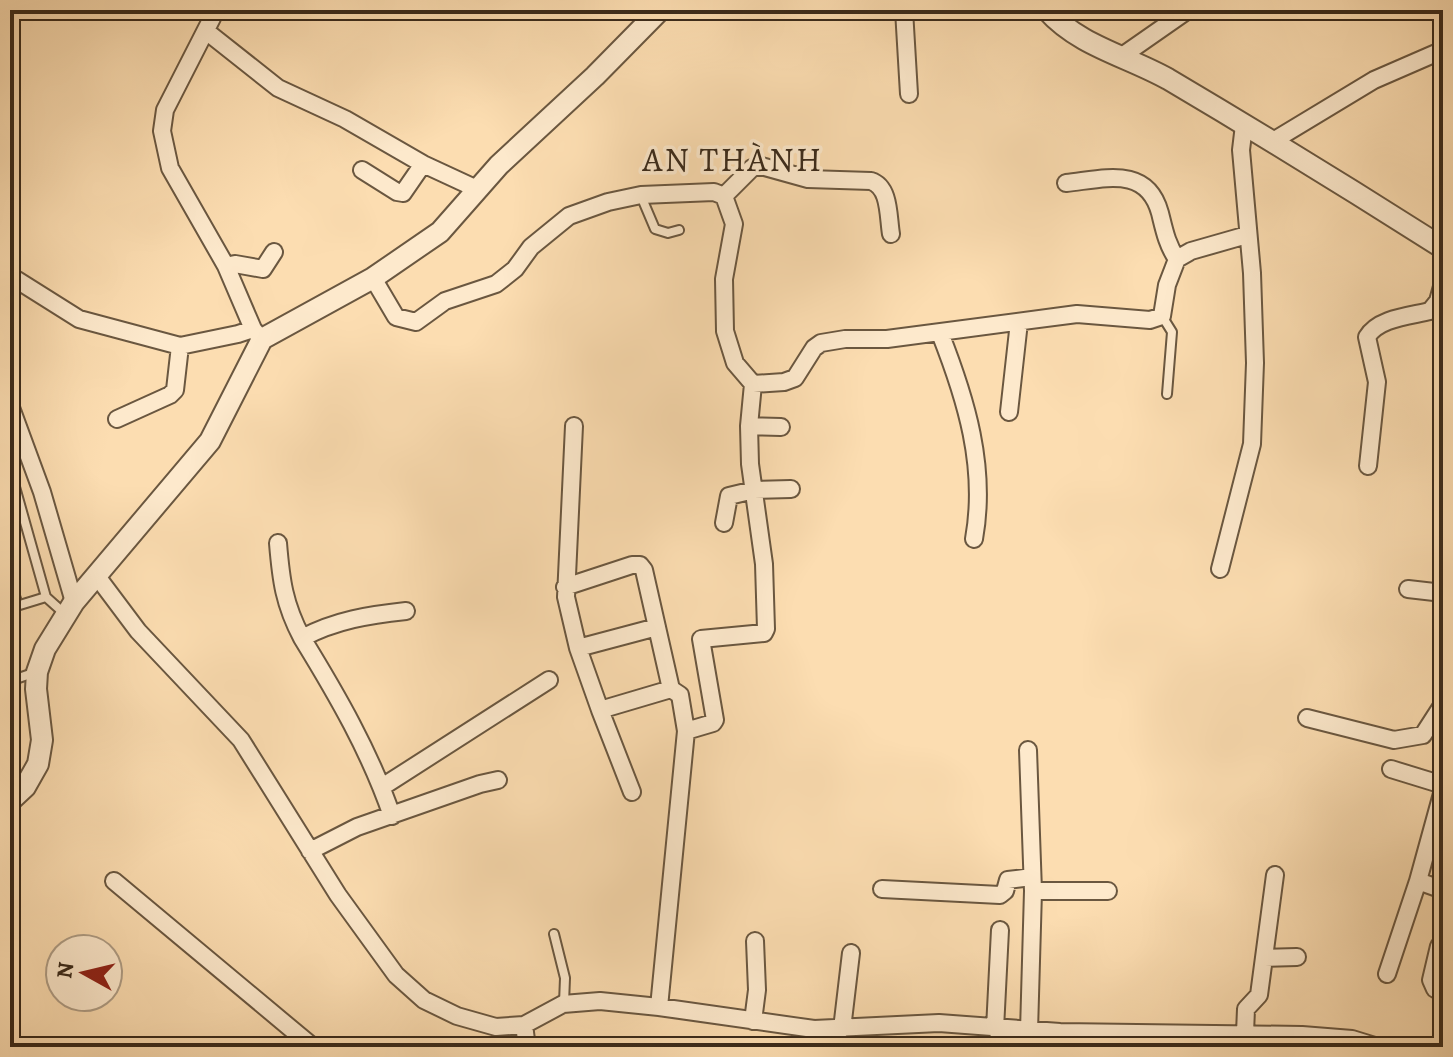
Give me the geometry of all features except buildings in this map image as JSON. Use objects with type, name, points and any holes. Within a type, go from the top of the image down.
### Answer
[{"type":"street","points":[[10,801],[25,787],[38,764],[42,740],[37,672],[45,649],[70,608],[96,575],[210,441],[257,334],[226,266],[170,168],[162,131],[165,110],[206,31],[213,10]]},
{"type":"street","points":[[10,279],[17,280],[79,319],[180,346],[238,334],[257,334],[373,278],[440,232],[499,165],[595,76],[660,10]]},
{"type":"street","points":[[904,10],[909,94]]},
{"type":"street","points":[[1047,10],[1062,26],[1163,77],[1273,141],[1443,248]]},
{"type":"street","points":[[1122,56],[1188,10]]},
{"type":"street","points":[[206,31],[278,88],[345,119],[423,164],[477,189]]},
{"type":"street","points":[[1273,141],[1374,80],[1443,50]]},
{"type":"street","points":[[1220,569],[1252,444],[1255,363],[1252,273],[1241,150],[1244,125]]},
{"type":"street","points":[[362,170],[403,193],[423,164]]},
{"type":"street","points":[[724,196],[752,168],[761,166],[808,179],[871,181],[884,190],[891,234]]},
{"type":"street","points":[[1066,183],[1112,178],[1143,184],[1152,193],[1169,248],[1177,259]]},
{"type":"street","points":[[373,278],[396,317],[416,322],[445,301],[496,284],[515,269],[531,247],[569,216],[608,202],[641,195],[714,192],[724,196],[734,224],[724,279],[725,331],[735,363],[753,384],[749,426],[764,564],[766,631],[701,639],[715,720],[686,731]]},
{"type":"street","points":[[753,384],[784,382],[795,378],[814,348],[821,343],[940,333],[1077,314],[1150,320],[1162,316],[1167,285],[1177,259],[1191,251],[1247,235]]},
{"type":"street","points":[[226,266],[235,264],[263,269],[274,252]]},
{"type":"street","points":[[1368,466],[1377,382],[1367,337],[1372,330],[1388,321],[1430,311],[1438,301],[1443,283]]},
{"type":"street","points":[[1009,412],[1019,322]]},
{"type":"street","points":[[940,333],[971,420],[978,470],[979,511],[974,539]]},
{"type":"street","points":[[117,419],[175,390],[180,346]]},
{"type":"street","points":[[10,405],[42,492],[70,608]]},
{"type":"street","points":[[574,426],[565,587],[578,648],[632,792]]},
{"type":"street","points":[[749,426],[781,427]]},
{"type":"street","points":[[724,523],[729,496],[754,490],[791,489]]},
{"type":"street","points":[[278,543],[280,580],[288,610],[348,713],[392,816]]},
{"type":"street","points":[[565,587],[640,565],[644,570],[671,689],[680,695],[686,731],[659,1007]]},
{"type":"street","points":[[96,575],[138,631],[241,740],[338,895],[396,975],[424,1000],[457,1016],[496,1027],[524,1025],[563,1004],[600,1001],[814,1029],[939,1023],[1038,1037],[1183,1040],[1245,1033],[1300,1041],[1352,1039],[1378,1047]]},
{"type":"street","points":[[1408,589],[1443,593]]},
{"type":"street","points":[[302,638],[328,624],[406,611]]},
{"type":"street","points":[[578,648],[657,627]]},
{"type":"street","points":[[382,787],[549,680]]},
{"type":"street","points":[[600,710],[671,689]]},
{"type":"street","points":[[1307,718],[1401,740],[1423,735],[1443,704]]},
{"type":"street","points":[[1028,750],[1038,1037]]},
{"type":"street","points":[[1387,974],[1418,881],[1435,852],[1443,788],[1391,769]]},
{"type":"street","points":[[310,851],[357,827],[498,780]]},
{"type":"street","points":[[1245,1033],[1246,1009],[1259,995],[1275,875]]},
{"type":"street","points":[[882,889],[1000,895],[1005,891],[1008,880],[1108,891]]},
{"type":"street","points":[[114,881],[313,1047]]},
{"type":"street","points":[[1418,881],[1443,890]]},
{"type":"street","points":[[995,1029],[1000,930]]},
{"type":"street","points":[[753,1021],[757,990],[755,941]]},
{"type":"street","points":[[1439,946],[1431,980],[1435,989],[1443,992]]},
{"type":"street","points":[[842,1029],[851,953]]},
{"type":"street","points":[[1265,958],[1297,957]]},
{"type":"street","points":[[524,1025],[527,1047]]},
{"type":"lane","points":[[641,195],[655,229],[668,233],[679,230]]},
{"type":"lane","points":[[1162,316],[1172,332],[1167,394]]},
{"type":"lane","points":[[10,469],[46,597]]},
{"type":"lane","points":[[10,581],[14,606],[46,597],[70,608]]},
{"type":"lane","points":[[10,681],[37,672]]},
{"type":"lane","points":[[554,934],[565,978],[563,1004]]},
{"type":"lane","points":[[812,1047],[814,1029]]},
{"type":"district","name":"AN THÀNH","points":[[733,159]]}]
